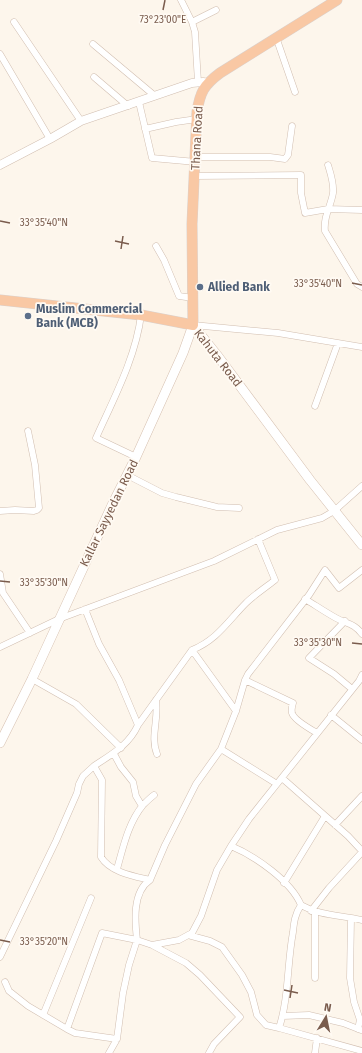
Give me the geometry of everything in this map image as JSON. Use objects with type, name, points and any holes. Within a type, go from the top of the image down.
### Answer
[{"type":"highway","name":"Thana Road","points":[[193,325],[192,224],[197,119],[203,83],[337,0]]},
{"type":"highway","name":"Kahuta Road","points":[[0,300],[141,314],[193,325]]},
{"type":"main road","name":"Kallar Sayyedan Road","points":[[0,743],[32,679],[136,457],[183,353],[193,325]]},
{"type":"main road","name":"Kahuta Road","points":[[193,325],[217,354],[334,511],[362,546]]},
{"type":"street","points":[[0,165],[81,121],[155,96],[203,83],[196,32],[181,0]]},
{"type":"street","points":[[192,22],[216,10]]},
{"type":"street","points":[[14,22],[81,121]]},
{"type":"street","points":[[276,37],[295,92]]},
{"type":"street","points":[[93,44],[155,96]]},
{"type":"street","points":[[0,54],[50,139]]},
{"type":"street","points":[[94,77],[128,106]]},
{"type":"street","points":[[139,102],[152,158],[195,160],[270,157],[285,159],[288,155],[292,126]]},
{"type":"street","points":[[145,128],[197,119]]},
{"type":"street","points":[[328,165],[333,180],[333,195],[324,225],[325,231],[357,284],[362,287]]},
{"type":"street","points":[[194,176],[301,175],[302,193],[306,213],[328,209],[362,210]]},
{"type":"street","points":[[156,246],[164,260],[179,296],[193,298]]},
{"type":"street","points":[[136,457],[96,438],[121,383],[133,348],[141,314]]},
{"type":"street","points":[[193,325],[278,333],[362,347]]},
{"type":"street","points":[[315,406],[338,343]]},
{"type":"street","points":[[0,511],[34,511],[39,508],[36,465],[28,431]]},
{"type":"street","points":[[127,475],[162,493],[217,507],[239,508]]},
{"type":"street","points":[[0,647],[59,619],[214,561],[284,528],[318,520],[334,511],[362,486]]},
{"type":"street","points":[[0,956],[56,841],[83,776],[94,766],[114,754],[135,733],[138,725],[192,650],[204,645],[216,636],[247,602],[275,580],[258,539]]},
{"type":"street","points":[[109,1053],[117,1039],[123,993],[129,965],[137,940],[135,912],[138,899],[145,884],[150,880],[162,852],[196,784],[221,749],[236,711],[245,680],[325,570],[339,588],[362,570]]},
{"type":"street","points":[[0,574],[3,593],[30,633]]},
{"type":"street","points":[[305,599],[338,619],[357,627],[362,634]]},
{"type":"street","points":[[85,609],[99,644],[119,680],[138,725]]},
{"type":"street","points":[[345,621],[309,658],[334,674],[352,689]]},
{"type":"street","points":[[192,650],[236,711]]},
{"type":"street","points":[[32,679],[76,704],[120,748]]},
{"type":"street","points":[[245,680],[293,703],[291,711],[292,714],[317,733]]},
{"type":"street","points":[[152,945],[179,940],[192,933],[201,916],[217,870],[249,819],[352,689],[361,681]]},
{"type":"street","points":[[156,700],[158,711],[154,741],[157,754]]},
{"type":"street","points":[[331,715],[362,740]]},
{"type":"street","points":[[221,749],[280,781],[325,816],[362,851],[329,888],[313,911],[315,978]]},
{"type":"street","points":[[114,754],[121,767],[133,782],[136,796],[142,806]]},
{"type":"street","points":[[94,766],[102,780],[101,857],[105,864],[116,870],[150,880]]},
{"type":"street","points":[[116,870],[127,834],[142,806],[154,795]]},
{"type":"street","points":[[335,825],[362,796]]},
{"type":"street","points":[[284,883],[325,816]]},
{"type":"street","points":[[231,846],[241,850],[265,865],[295,894],[301,905],[313,911],[362,920]]},
{"type":"street","points":[[43,1016],[91,898]]},
{"type":"street","points":[[279,1028],[283,1016],[290,945],[296,913],[301,905]]},
{"type":"street","points":[[283,1016],[309,1015],[343,1023],[360,1030],[360,1020],[354,1002],[350,978],[351,918]]},
{"type":"street","points":[[68,1029],[102,933],[137,940],[152,945],[186,963],[200,975],[240,1017],[214,1044],[209,1053]]},
{"type":"street","points":[[188,935],[210,941],[222,947],[242,975],[251,992],[257,1015],[266,1024],[362,1051]]},
{"type":"street","points":[[5,982],[9,991],[28,1006],[75,1033],[117,1039]]},
{"type":"street","points":[[315,1053],[317,1038]]},
{"type":"place","name":"Allied Bank","points":[[200,287]]},
{"type":"place","name":"Muslim Commercial Bank (MCB)","points":[[28,316]]}]
